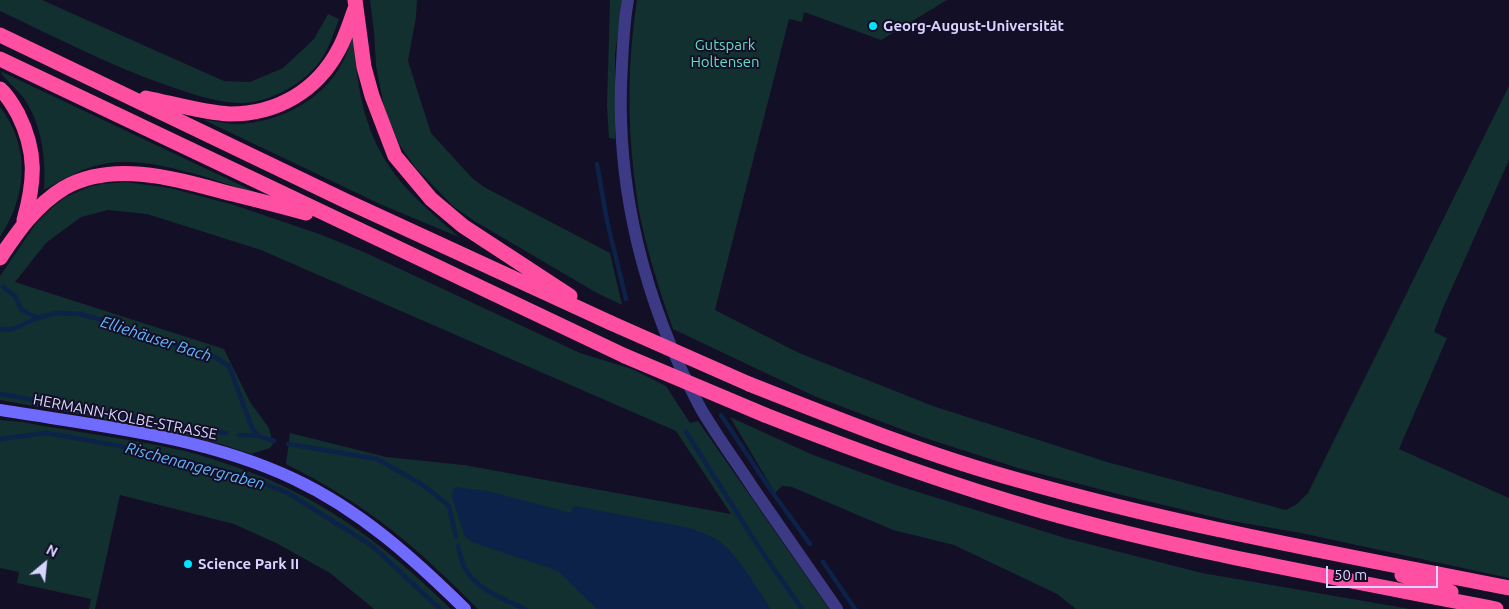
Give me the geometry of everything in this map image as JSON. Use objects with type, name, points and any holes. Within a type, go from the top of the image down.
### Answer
[{"type":"highway","points":[[124,94],[229,114],[265,110],[290,100],[309,87],[327,69],[340,48],[355,4]]},
{"type":"highway","points":[[355,4],[364,67],[372,96],[395,156],[431,199],[463,226],[610,322]]},
{"type":"highway","points":[[0,35],[346,200],[610,322],[750,384],[919,449],[1017,480],[1161,518],[1336,555],[1509,588]]},
{"type":"highway","points":[[0,59],[625,356],[765,415],[905,468],[1087,523],[1252,561],[1496,609]]},
{"type":"highway","points":[[0,89],[14,106],[22,121],[31,151],[33,178],[22,225]]},
{"type":"highway","points":[[0,258],[22,225],[38,208],[64,188],[84,180],[120,174],[140,174],[184,181],[341,222]]},
{"type":"highway","points":[[1336,555],[1502,609]]},
{"type":"street","points":[[628,0],[620,90],[621,146],[629,205],[648,283],[677,361],[702,410],[837,609]]},
{"type":"street","name":"HERMANN-KOLBE-STRASSE","points":[[0,410],[193,444],[245,459],[277,472],[318,491],[362,519],[418,563],[465,609]]},
{"type":"green space","points":[[0,0],[42,0],[224,81],[250,82],[283,68],[314,39],[328,14],[339,19],[324,55],[305,78],[271,97],[259,101],[236,103],[209,99],[183,91],[103,60],[0,11]]},
{"type":"green space","points":[[370,0],[417,0],[408,61],[431,133],[472,178],[484,187],[610,253],[622,305],[597,293],[476,222],[454,207],[415,167],[399,144],[384,107],[376,66]]},
{"type":"green space","points":[[610,0],[623,0],[615,53],[615,139],[609,138],[607,105]]},
{"type":"green space","name":"Gutspark Holtensen","points":[[637,0],[947,0],[881,40],[804,12],[802,22],[789,19],[715,310],[799,353],[933,406],[1107,462],[1286,510],[1297,504],[1308,493],[1509,86],[1509,160],[1443,308],[1434,332],[1447,338],[1399,449],[1509,498],[1509,578],[1301,533],[1226,520],[1018,468],[922,437],[814,396],[673,329],[647,245],[639,211],[634,175],[630,131],[630,65]]},
{"type":"green space","points":[[352,36],[354,37],[362,104],[380,151],[404,185],[459,237],[382,205],[204,120],[231,124],[258,122],[295,109],[311,99],[337,72],[346,55]]},
{"type":"green space","points":[[0,71],[272,200],[189,172],[144,163],[123,162],[88,168],[44,190],[43,154],[35,118],[23,97]]},
{"type":"green space","points":[[0,107],[10,122],[17,138],[22,172],[16,205],[0,237]]},
{"type":"green space","points":[[126,182],[170,188],[234,205],[322,235],[366,253],[580,353],[632,369],[666,386],[690,423],[698,421],[829,609],[478,609],[426,559],[380,521],[341,495],[286,464],[290,433],[386,457],[464,465],[731,514],[676,431],[261,250],[147,214],[108,210],[81,217],[46,243],[15,282],[224,349],[250,402],[269,428],[273,444],[270,448],[251,454],[221,444],[153,428],[0,400],[0,276],[35,225],[55,205],[66,197],[89,187]]},
{"type":"green space","points":[[730,417],[813,455],[899,486],[1065,538],[1202,573],[1410,609],[1076,609],[1057,594],[954,545],[893,530],[792,487],[782,486],[775,493]]},
{"type":"green space","points":[[0,420],[22,422],[185,451],[255,474],[287,488],[345,521],[399,562],[451,609],[374,609],[330,573],[276,543],[234,524],[120,495],[95,609],[89,609],[91,599],[17,583],[19,572],[0,568]]},
{"type":"water","points":[[455,487],[488,491],[571,513],[572,508],[575,506],[690,528],[701,532],[719,541],[733,554],[771,609],[597,609],[558,571],[474,543],[465,537],[451,495]]},
{"type":"waterway","points":[[597,164],[607,221],[626,299]]},
{"type":"waterway","name":"Elliehäuser Bach","points":[[3,287],[15,296],[22,310],[38,318],[56,313],[80,314],[215,357],[229,366],[252,428],[258,436],[274,441]]},
{"type":"waterway","points":[[0,329],[10,330],[38,318]]},
{"type":"waterway","points":[[0,394],[226,433]]},
{"type":"waterway","points":[[721,415],[770,489],[810,544]]},
{"type":"waterway","points":[[686,432],[760,549],[802,609]]},
{"type":"waterway","name":"Rischenangergraben","points":[[0,439],[47,433],[114,445],[244,476],[288,493],[371,545],[440,609]]},
{"type":"waterway","points":[[239,435],[258,436]]},
{"type":"waterway","name":"Elliehäuser Bach","points":[[288,444],[377,459],[423,485],[449,506],[456,537]]},
{"type":"waterway","name":"Elliehäuser Bach","points":[[458,546],[464,566],[476,582],[491,593],[525,609]]},
{"type":"waterway","points":[[823,562],[855,609]]},
{"type":"place","name":"Georg-August-Universität","points":[[873,26]]},
{"type":"place","name":"Science Park II","points":[[188,564]]}]
